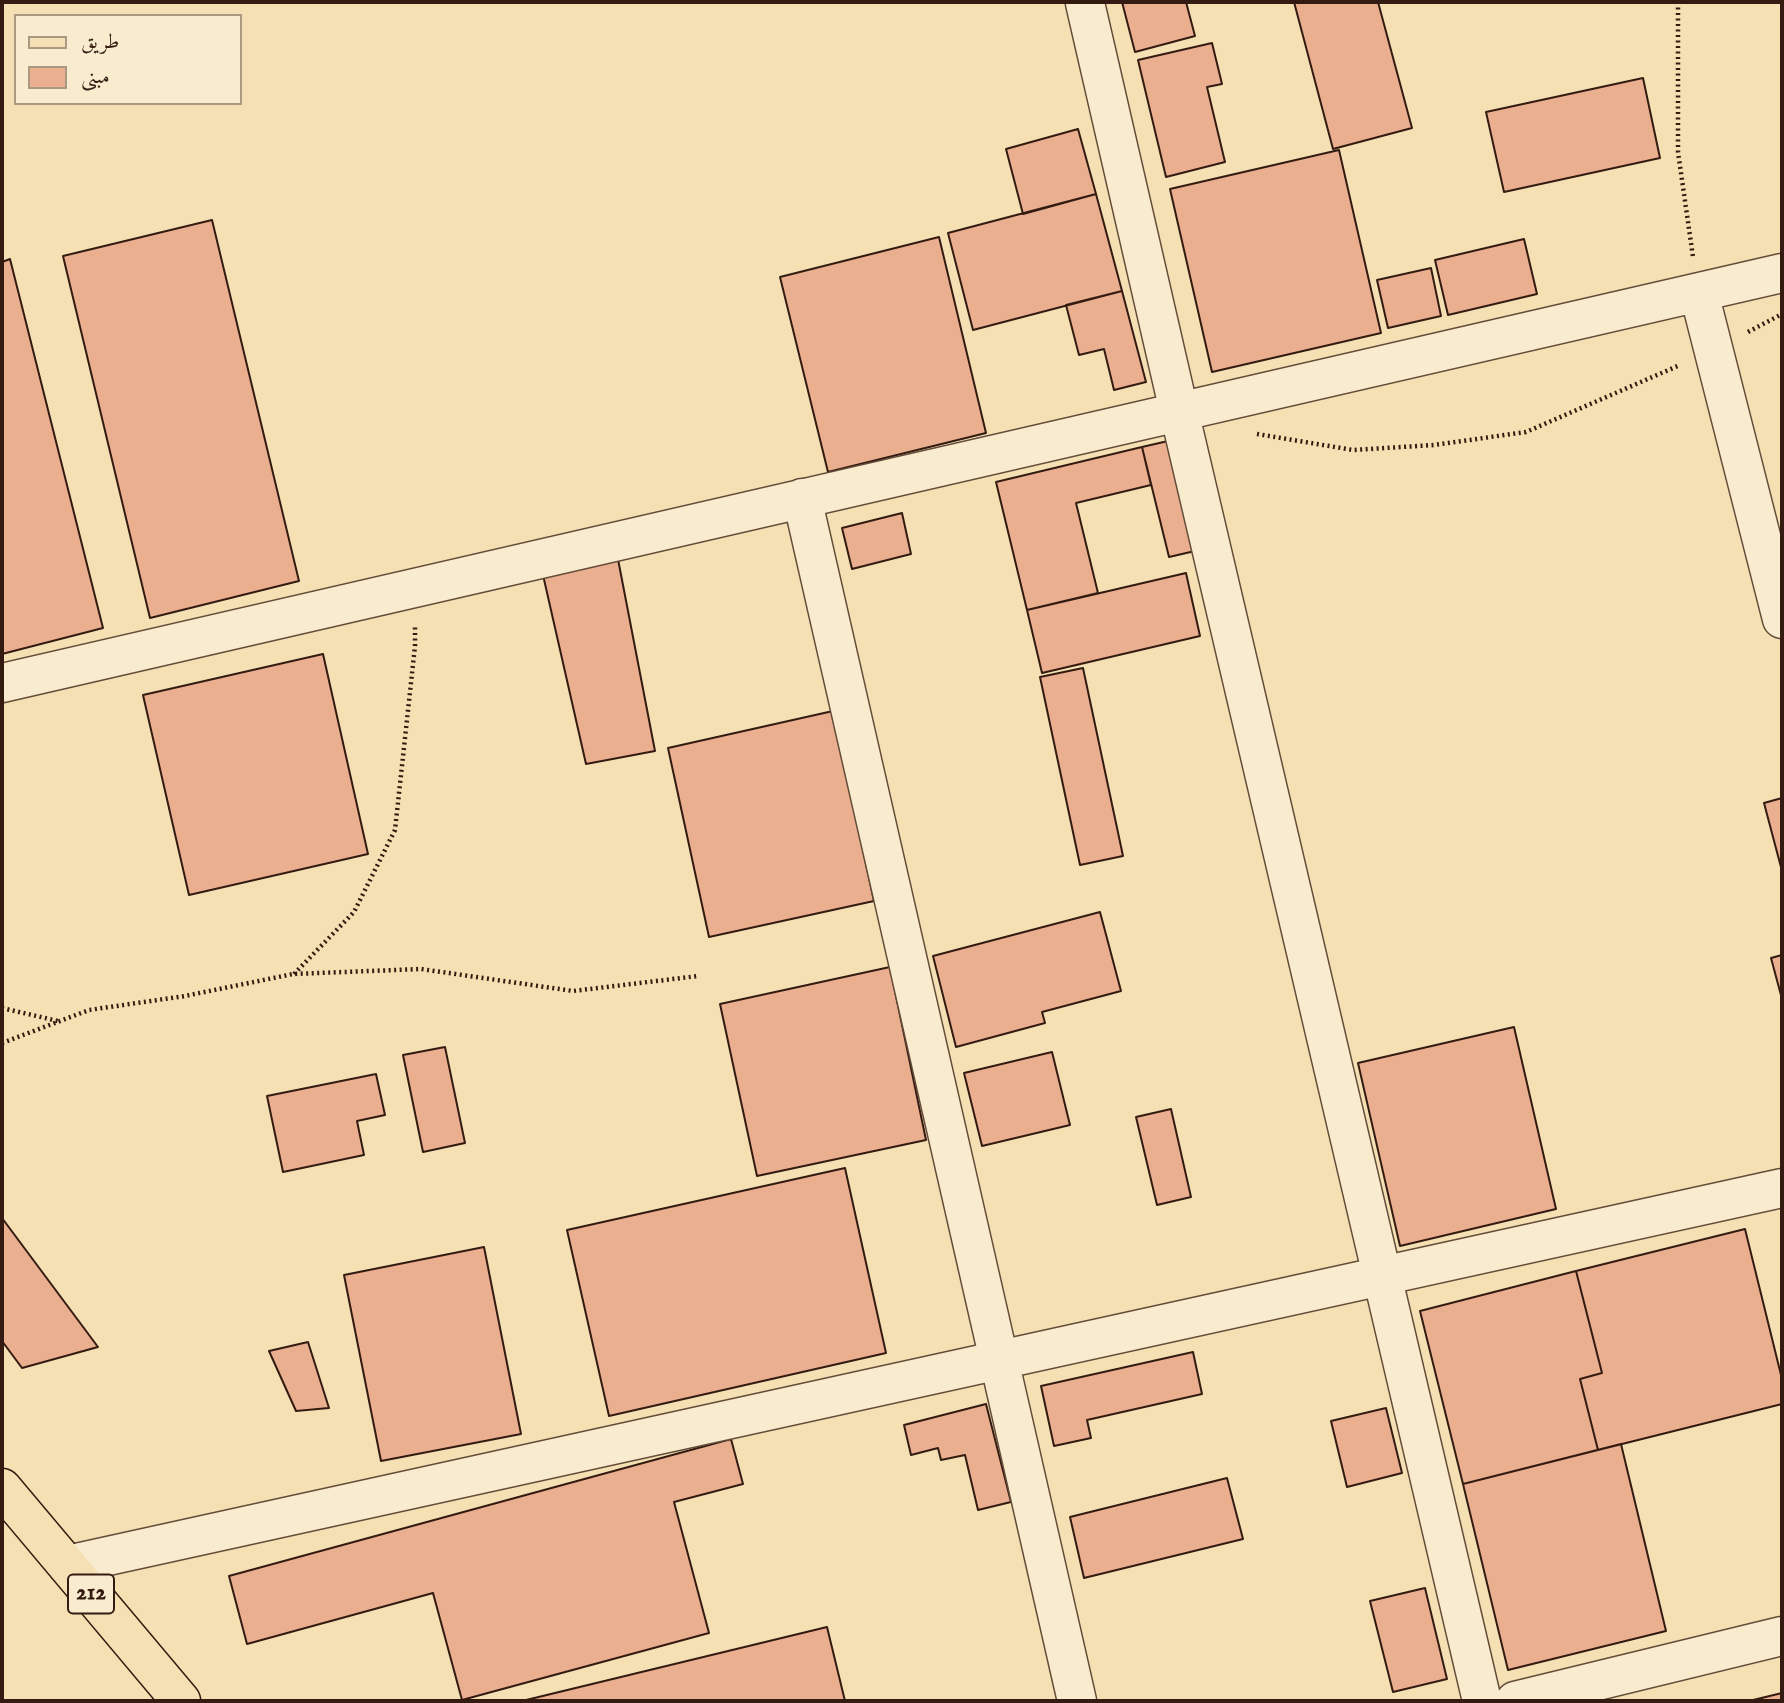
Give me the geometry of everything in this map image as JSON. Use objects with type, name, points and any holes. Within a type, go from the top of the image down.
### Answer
[{"type":"main road","name":"212","points":[[2,1488],[181,1701]]},
{"type":"street","points":[[1085,3],[1482,1701]]},
{"type":"street","points":[[2,683],[1782,273]]},
{"type":"street","points":[[1699,293],[1782,620]]},
{"type":"street","points":[[802,498],[1077,1701]]},
{"type":"street","points":[[67,1565],[1782,1188]]},
{"type":"street","points":[[1515,1701],[1782,1636]]},
{"type":"path","points":[[1678,2],[1678,152],[1699,293]]},
{"type":"path","points":[[1256,434],[1353,450],[1434,445],[1526,432],[1713,350],[1782,314]]},
{"type":"path","points":[[293,974],[354,912],[395,830],[415,646],[416,587]]},
{"type":"path","points":[[2,1043],[89,1010],[185,996],[293,974],[421,969],[573,991],[698,976]]},
{"type":"path","points":[[2,1008],[59,1021]]},
{"type":"building","points":[[1122,2],[1186,2],[1195,36],[1135,52]]},
{"type":"building","points":[[1294,2],[1378,2],[1412,128],[1333,149]]},
{"type":"building","points":[[1212,43],[1222,84],[1207,87],[1225,162],[1166,177],[1138,60]]},
{"type":"building","points":[[1643,78],[1660,158],[1504,192],[1486,112]]},
{"type":"building","points":[[1078,129],[1096,194],[1023,214],[1006,149]]},
{"type":"building","points":[[1339,150],[1381,333],[1212,372],[1170,189]]},
{"type":"building","points":[[1096,194],[1122,291],[973,330],[948,233]]},
{"type":"building","points":[[212,220],[299,581],[150,618],[63,256]]},
{"type":"building","points":[[939,237],[986,433],[828,472],[780,277]]},
{"type":"building","points":[[1524,239],[1537,294],[1448,315],[1435,260]]},
{"type":"building","points":[[10,259],[103,628],[2,654],[2,262]]},
{"type":"building","points":[[1431,268],[1441,316],[1388,328],[1377,280]]},
{"type":"building","points":[[1122,291],[1146,382],[1114,390],[1104,349],[1079,355],[1066,305]]},
{"type":"building","points":[[1168,441],[1195,551],[1169,557],[1142,447]]},
{"type":"building","points":[[1142,447],[1151,485],[1076,503],[1098,593],[1027,610],[996,482]]},
{"type":"building","points":[[902,513],[911,554],[852,569],[842,528]]},
{"type":"building","points":[[617,554],[655,751],[586,764],[543,575]]},
{"type":"building","points":[[1186,573],[1200,636],[1042,673],[1027,610]]},
{"type":"building","points":[[323,654],[368,854],[189,895],[143,695]]},
{"type":"building","points":[[1083,668],[1123,856],[1080,865],[1040,677]]},
{"type":"building","points":[[833,711],[874,901],[709,937],[668,748]]},
{"type":"building","points":[[1782,798],[1782,871],[1764,803]]},
{"type":"building","points":[[1100,912],[1121,991],[1042,1012],[1045,1023],[956,1047],[933,956]]},
{"type":"building","points":[[1782,955],[1782,999],[1771,958]]},
{"type":"building","points":[[890,967],[926,1140],[757,1176],[720,1004]]},
{"type":"building","points":[[1514,1027],[1556,1209],[1400,1246],[1358,1063]]},
{"type":"building","points":[[445,1047],[465,1143],[423,1152],[403,1055]]},
{"type":"building","points":[[1052,1052],[1070,1125],[982,1146],[964,1073]]},
{"type":"building","points":[[376,1074],[385,1115],[357,1121],[364,1155],[283,1172],[267,1096]]},
{"type":"building","points":[[1171,1109],[1191,1197],[1157,1205],[1136,1117]]},
{"type":"building","points":[[845,1168],[886,1353],[609,1416],[567,1230]]},
{"type":"building","points":[[2,1218],[98,1347],[22,1368],[2,1341]]},
{"type":"building","points":[[1745,1229],[1782,1379],[1782,1404],[1598,1450],[1580,1379],[1602,1373],[1576,1271]]},
{"type":"building","points":[[484,1247],[521,1434],[381,1461],[344,1275]]},
{"type":"building","points":[[1576,1271],[1602,1373],[1580,1379],[1598,1450],[1463,1484],[1420,1311]]},
{"type":"building","points":[[308,1342],[329,1408],[296,1411],[269,1351]]},
{"type":"building","points":[[1193,1352],[1202,1394],[1087,1420],[1091,1438],[1054,1446],[1041,1386]]},
{"type":"building","points":[[986,1404],[1011,1502],[978,1510],[965,1455],[941,1460],[938,1448],[911,1455],[904,1425]]},
{"type":"building","points":[[1386,1408],[1402,1473],[1347,1487],[1331,1421]]},
{"type":"building","points":[[731,1439],[743,1484],[674,1502],[709,1633],[462,1700],[433,1593],[247,1644],[229,1576]]},
{"type":"building","points":[[1621,1444],[1666,1631],[1508,1670],[1463,1484]]},
{"type":"building","points":[[1227,1478],[1243,1539],[1084,1578],[1070,1517]]},
{"type":"building","points":[[1425,1588],[1447,1679],[1393,1692],[1370,1601]]},
{"type":"building","points":[[827,1627],[845,1701],[522,1701]]},
{"type":"building","points":[[1782,1693],[1782,1701],[1749,1701]]}]
